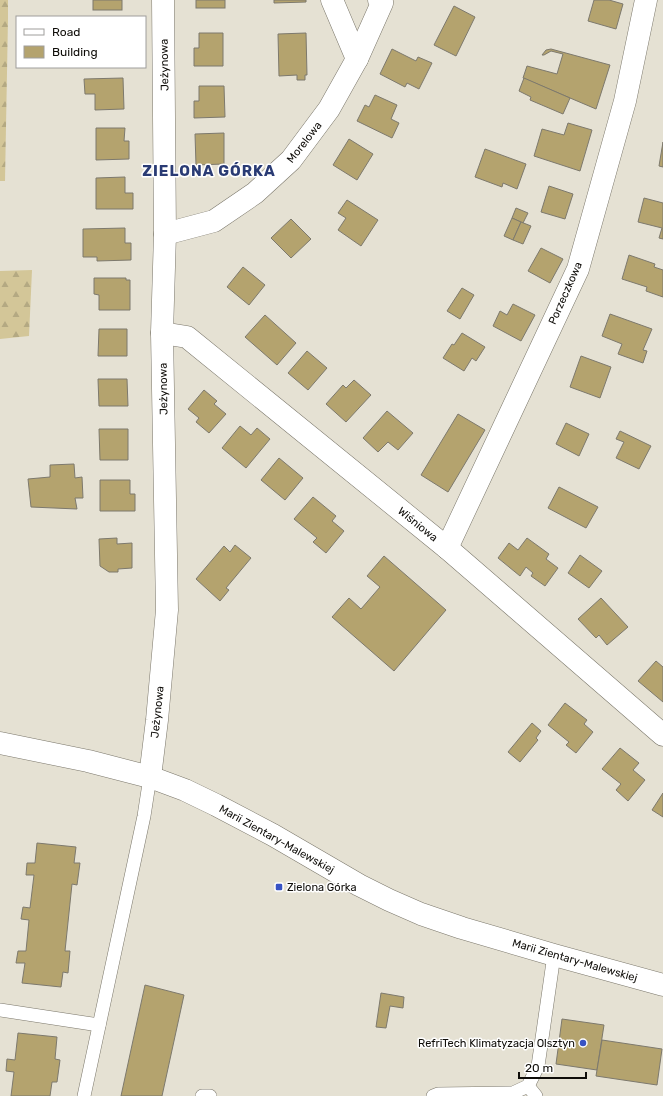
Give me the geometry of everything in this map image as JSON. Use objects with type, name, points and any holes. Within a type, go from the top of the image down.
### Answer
[{"type":"street","name":"Jeżynowa","points":[[150,777],[167,610],[162,333],[165,234],[163,0]]},
{"type":"street","points":[[332,0],[357,59]]},
{"type":"street","name":"Morelowa","points":[[165,234],[214,221],[255,193],[292,160],[329,109],[357,59],[382,3],[379,0]]},
{"type":"street","name":"Porzeczkowa","points":[[447,548],[578,269],[625,101],[646,0]]},
{"type":"street","name":"Wiśniowa","points":[[162,333],[187,337],[447,548],[663,735]]},
{"type":"street","name":"Marii Zientary-Malewskiej","points":[[0,743],[88,761],[150,777],[185,790],[216,805],[273,835],[346,878],[389,900],[421,914],[462,928],[554,955],[663,985]]},
{"type":"lane","points":[[84,1096],[144,816],[150,777]]},
{"type":"lane","points":[[433,1096],[438,1094],[513,1093],[528,1086],[538,1066],[554,955]]},
{"type":"lane","points":[[0,1010],[99,1024]]},
{"type":"lane","points":[[528,1086],[536,1096]]},
{"type":"lane","points":[[202,1096],[210,1096]]},
{"type":"green space","points":[[0,0],[8,0],[5,181],[0,181]]},
{"type":"green space","points":[[32,270],[29,336],[0,339],[0,271]]},
{"type":"building","points":[[93,0],[122,0],[122,10],[93,10]]},
{"type":"building","points":[[196,0],[225,0],[225,8],[196,8]]},
{"type":"building","points":[[274,0],[306,0],[306,2],[274,3]]},
{"type":"building","points":[[594,0],[609,0],[623,4],[616,29],[588,21]]},
{"type":"building","points":[[454,6],[475,17],[456,56],[434,45]]},
{"type":"building","points":[[199,33],[223,33],[223,66],[194,66],[194,48],[199,48]]},
{"type":"building","points":[[306,33],[307,75],[305,75],[305,80],[297,80],[297,75],[279,76],[278,34]]},
{"type":"building","points":[[392,49],[416,61],[418,57],[432,63],[419,89],[407,83],[405,87],[380,74]]},
{"type":"building","points":[[551,49],[610,65],[596,109],[523,78],[527,66],[557,74],[563,54],[551,51],[542,55],[546,50]]},
{"type":"building","points":[[123,78],[124,109],[95,110],[95,94],[85,94],[84,79]]},
{"type":"building","points":[[524,78],[570,98],[563,114],[530,100],[531,97],[519,91]]},
{"type":"building","points":[[199,86],[224,86],[225,117],[194,118],[194,101],[199,101]]},
{"type":"building","points":[[375,95],[397,105],[391,119],[399,123],[392,138],[357,121],[365,105],[369,107]]},
{"type":"building","points":[[568,123],[592,130],[580,171],[534,156],[542,129],[564,135]]},
{"type":"building","points":[[96,128],[125,128],[124,141],[129,141],[129,159],[96,160]]},
{"type":"building","points":[[224,133],[224,164],[196,165],[195,134]]},
{"type":"building","points":[[349,139],[373,154],[357,180],[333,165]]},
{"type":"building","points":[[663,142],[663,167],[659,166]]},
{"type":"building","points":[[485,149],[526,164],[517,189],[503,183],[502,187],[475,177]]},
{"type":"building","points":[[125,177],[125,193],[133,193],[133,209],[96,209],[96,178]]},
{"type":"building","points":[[549,186],[573,194],[565,219],[541,212]]},
{"type":"building","points":[[644,198],[663,203],[663,239],[659,238],[662,228],[638,222]]},
{"type":"building","points":[[347,200],[378,220],[361,246],[338,230],[346,218],[338,213]]},
{"type":"building","points":[[516,208],[528,213],[523,223],[512,218]]},
{"type":"building","points":[[512,218],[521,222],[513,240],[504,236]]},
{"type":"building","points":[[291,219],[311,239],[291,258],[271,238]]},
{"type":"building","points":[[521,222],[531,226],[523,244],[513,240]]},
{"type":"building","points":[[125,228],[125,243],[131,243],[131,260],[97,261],[97,257],[83,257],[83,229]]},
{"type":"building","points":[[541,248],[563,259],[550,283],[528,271]]},
{"type":"building","points":[[629,255],[655,264],[654,267],[663,270],[663,297],[646,291],[647,287],[622,279]]},
{"type":"building","points":[[243,267],[265,285],[249,305],[227,287]]},
{"type":"building","points":[[94,278],[126,278],[126,280],[130,280],[130,310],[99,310],[99,295],[94,294]]},
{"type":"building","points":[[462,288],[474,295],[460,319],[447,311]]},
{"type":"building","points":[[513,304],[535,315],[521,341],[493,326],[500,311],[507,315]]},
{"type":"building","points":[[610,314],[652,329],[643,350],[647,351],[643,363],[618,354],[622,344],[602,336]]},
{"type":"building","points":[[265,315],[296,343],[277,365],[245,337]]},
{"type":"building","points":[[99,329],[127,329],[127,356],[98,356]]},
{"type":"building","points":[[462,333],[485,347],[476,361],[472,358],[464,371],[443,358],[452,344],[454,345]]},
{"type":"building","points":[[307,351],[327,368],[308,390],[288,373]]},
{"type":"building","points":[[581,356],[611,367],[600,398],[570,387]]},
{"type":"building","points":[[98,379],[127,379],[128,406],[99,406]]},
{"type":"building","points":[[354,380],[371,395],[346,422],[326,404],[343,385],[346,388]]},
{"type":"building","points":[[204,390],[217,401],[214,404],[226,414],[209,433],[196,422],[199,418],[188,409]]},
{"type":"building","points":[[387,411],[413,433],[398,450],[388,442],[378,452],[363,438]]},
{"type":"building","points":[[458,414],[485,430],[448,492],[421,475]]},
{"type":"building","points":[[566,423],[589,434],[579,456],[556,444]]},
{"type":"building","points":[[240,426],[251,435],[257,428],[270,439],[246,468],[222,448]]},
{"type":"building","points":[[99,429],[128,429],[128,460],[100,460]]},
{"type":"building","points":[[620,431],[651,446],[639,469],[616,458],[624,442],[616,439]]},
{"type":"building","points":[[279,458],[303,478],[285,500],[261,480]]},
{"type":"building","points":[[74,464],[75,478],[82,477],[83,498],[75,498],[77,509],[31,507],[28,479],[50,477],[50,465]]},
{"type":"building","points":[[100,480],[130,480],[130,494],[135,494],[135,511],[100,511]]},
{"type":"building","points":[[559,487],[598,507],[586,528],[548,508]]},
{"type":"building","points":[[313,497],[336,516],[332,521],[344,531],[326,553],[313,542],[317,538],[294,519]]},
{"type":"building","points":[[117,538],[117,544],[132,543],[132,568],[118,569],[118,572],[109,572],[100,566],[99,539]]},
{"type":"building","points":[[527,538],[549,554],[546,559],[558,568],[545,586],[531,576],[533,573],[526,567],[520,576],[498,558],[509,543],[518,550]]},
{"type":"building","points":[[235,545],[251,558],[226,588],[229,590],[220,601],[196,579],[224,546],[230,552]]},
{"type":"building","points":[[580,555],[602,571],[589,588],[568,573]]},
{"type":"building","points":[[384,556],[446,610],[394,671],[332,617],[349,598],[361,609],[380,587],[367,576]]},
{"type":"building","points":[[601,598],[628,627],[607,645],[599,635],[596,638],[578,619]]},
{"type":"building","points":[[656,661],[663,667],[663,702],[638,681]]},
{"type":"building","points":[[565,703],[587,720],[584,724],[593,732],[576,753],[566,745],[569,742],[548,725]]},
{"type":"building","points":[[532,723],[541,731],[536,738],[538,740],[520,762],[508,752]]},
{"type":"building","points":[[620,748],[639,763],[633,770],[645,780],[628,801],[616,790],[621,784],[602,769]]},
{"type":"building","points":[[663,793],[663,817],[652,810]]},
{"type":"building","points":[[37,843],[76,847],[74,863],[80,863],[77,885],[72,884],[65,951],[70,951],[68,973],[63,972],[61,987],[22,983],[25,963],[16,963],[18,951],[26,951],[29,920],[21,919],[23,907],[30,908],[34,875],[26,875],[27,863],[35,863]]},
{"type":"building","points":[[145,985],[184,995],[162,1096],[121,1096]]},
{"type":"building","points":[[381,993],[404,997],[403,1008],[390,1006],[386,1028],[376,1027]]},
{"type":"building","points":[[562,1019],[604,1025],[597,1070],[556,1064]]},
{"type":"building","points":[[18,1033],[57,1037],[55,1059],[60,1060],[57,1082],[52,1082],[50,1096],[11,1096],[14,1072],[6,1071],[7,1059],[15,1060]]},
{"type":"building","points":[[602,1040],[662,1049],[657,1085],[596,1076]]},
{"type":"place","name":"Zielona Górka","points":[[279,887]]},
{"type":"place","name":"RefriTech Klimatyzacja Olsztyn","points":[[583,1043]]},
{"type":"district","name":"ZIELONA GÓRKA","points":[[209,171]]}]
